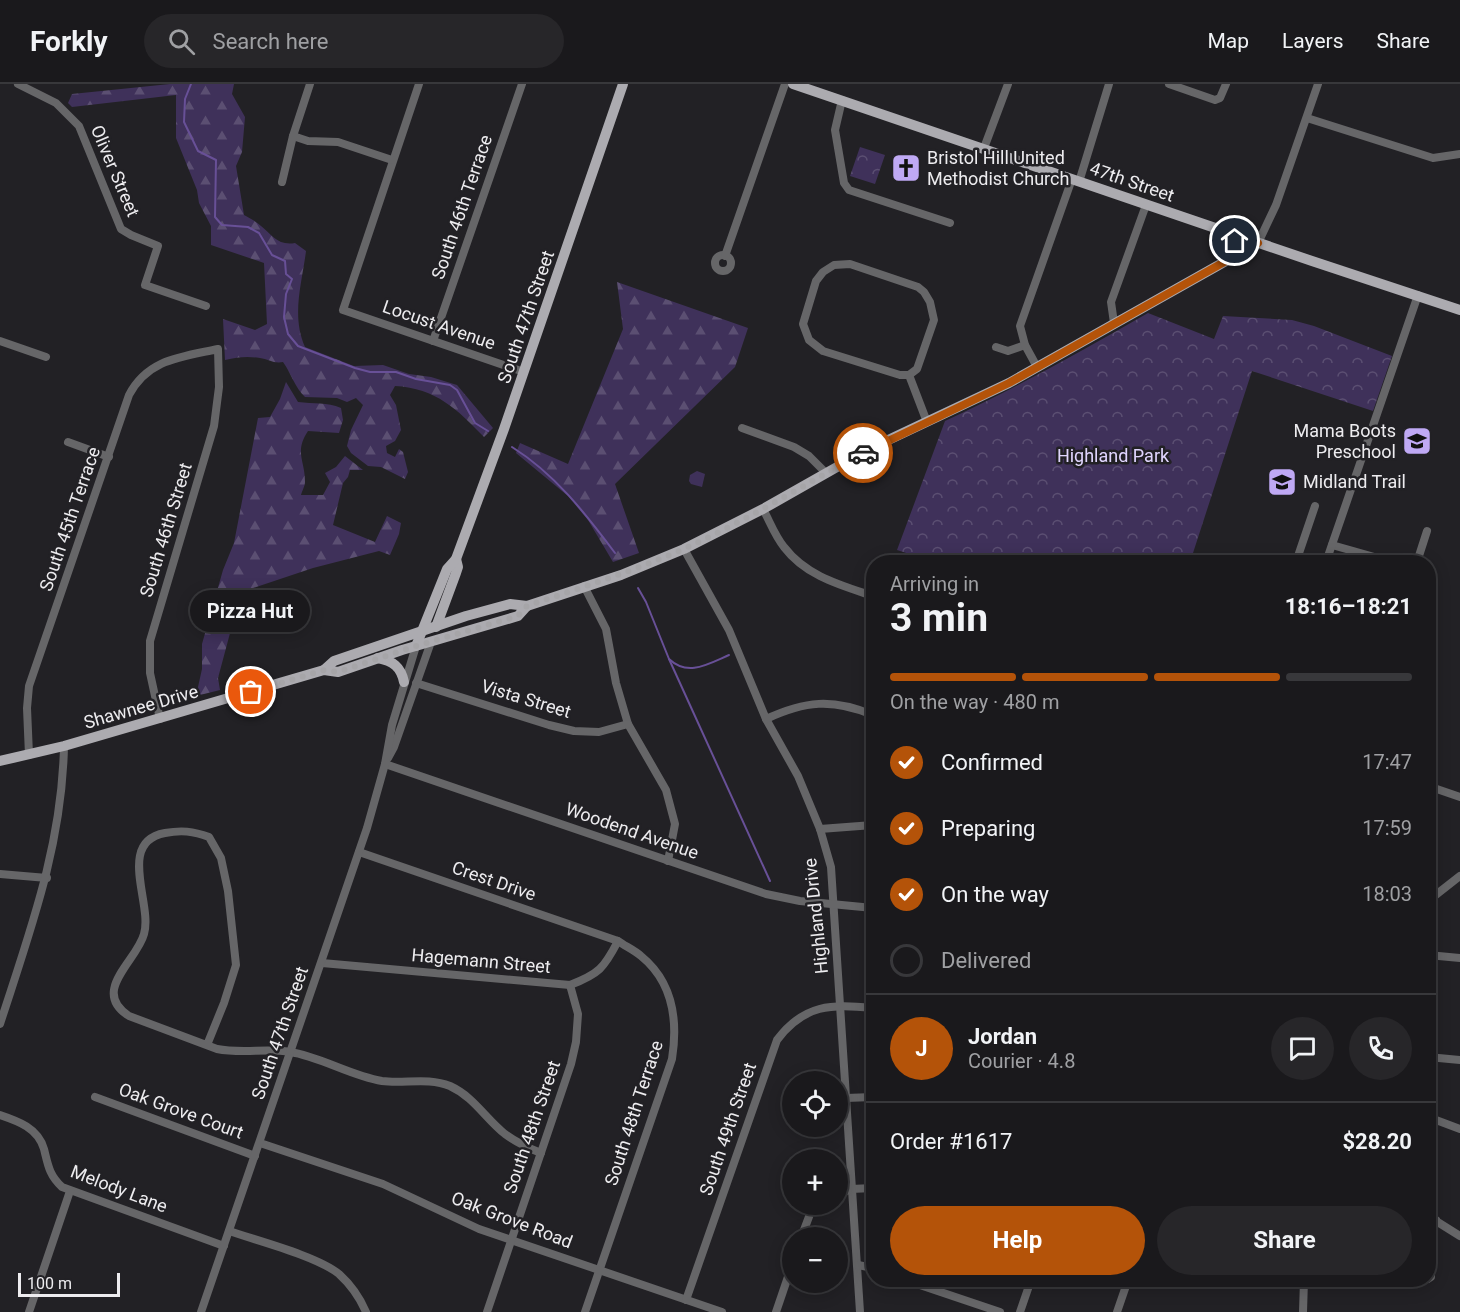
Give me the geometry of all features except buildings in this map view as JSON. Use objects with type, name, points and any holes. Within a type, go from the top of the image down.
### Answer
[{"type":"main road","name":"South 47th Street","points":[[416,646],[447,569],[456,559],[524,372],[623,84]]},
{"type":"main road","name":"47th Street","points":[[794,84],[1460,310]]},
{"type":"main road","points":[[1229,259],[1235,241],[1231,234]]},
{"type":"main road","name":"Shawnee Drive","points":[[324,670],[334,661],[422,630],[510,604],[527,606],[621,575],[684,549],[763,510],[867,450],[1009,383],[1258,243]]},
{"type":"main road","name":"South 47th Street","points":[[431,642],[458,567],[456,559]]},
{"type":"main road","points":[[447,596],[449,606],[456,613],[466,616]]},
{"type":"main road","name":"Shawnee Drive","points":[[0,761],[64,746],[324,670],[338,672],[518,616],[527,606]]},
{"type":"main road","points":[[378,658],[396,665],[401,671],[404,682]]},
{"type":"street","name":"Oliver Street","points":[[18,84],[56,103],[79,126],[121,229],[158,246],[145,285],[206,306]]},
{"type":"street","points":[[282,182],[293,136],[310,84]]},
{"type":"street","points":[[293,136],[308,141],[338,142],[392,160],[419,84]]},
{"type":"street","name":"South 46th Terrace","points":[[433,341],[522,84]]},
{"type":"street","points":[[726,256],[785,84]]},
{"type":"street","points":[[984,148],[1008,84]]},
{"type":"street","points":[[1036,367],[1025,345],[1020,326],[1109,84]]},
{"type":"street","points":[[1169,84],[1215,100],[1220,98],[1226,84]]},
{"type":"street","points":[[1258,243],[1276,205],[1318,84]]},
{"type":"street","points":[[842,100],[835,130],[844,183],[849,190],[950,223]]},
{"type":"street","points":[[1306,118],[1433,158],[1460,154]]},
{"type":"street","name":"Locust Avenue","points":[[392,160],[343,310],[524,372]]},
{"type":"street","points":[[1114,323],[1111,302],[1146,204]]},
{"type":"street","points":[[850,264],[918,287],[924,292],[933,308],[934,320],[917,369],[909,375],[900,375],[823,351],[809,340],[802,324],[816,281],[827,269],[834,265],[850,264]]},
{"type":"street","points":[[1328,555],[1418,296]]},
{"type":"street","points":[[0,341],[46,357]]},
{"type":"street","points":[[996,347],[1008,351],[1025,345]]},
{"type":"street","name":"South 45th Terrace","points":[[29,755],[27,708],[29,686],[129,395],[140,379],[150,370],[172,359],[218,350]]},
{"type":"street","name":"South 46th Street","points":[[159,719],[150,673],[150,641],[214,426],[219,387],[218,350]]},
{"type":"street","points":[[909,375],[927,422]]},
{"type":"street","points":[[742,428],[794,447],[809,456],[826,473]]},
{"type":"street","points":[[68,442],[109,457]]},
{"type":"street","points":[[1298,555],[1316,506]]},
{"type":"street","points":[[763,510],[783,546],[799,563],[823,579],[866,594]]},
{"type":"street","points":[[1419,555],[1427,531]]},
{"type":"street","points":[[1332,545],[1367,555]]},
{"type":"street","name":"Highland Drive","points":[[684,549],[729,630],[765,719],[798,776],[820,829],[831,867],[845,1071]]},
{"type":"street","points":[[584,586],[606,629],[616,683],[628,724],[666,790],[675,824],[668,861]]},
{"type":"street","name":"South 47th Street","points":[[385,764],[394,747],[431,642]]},
{"type":"street","name":"South 47th Street","points":[[201,1312],[359,852],[385,764],[392,725],[416,646]]},
{"type":"street","name":"Vista Street","points":[[416,683],[574,731],[599,732],[628,724]]},
{"type":"street","points":[[765,719],[790,708],[819,703],[847,705],[866,712]]},
{"type":"street","points":[[0,1024],[47,878],[60,811],[64,746]]},
{"type":"street","name":"Woodend Avenue","points":[[385,764],[766,894],[800,901],[866,907]]},
{"type":"street","points":[[1436,789],[1460,797]]},
{"type":"street","points":[[820,829],[866,826]]},
{"type":"street","points":[[207,1045],[224,1004],[236,965],[228,891],[221,858],[209,837],[195,831],[184,830],[154,835],[141,851],[138,862],[146,921],[144,934],[116,980],[115,996],[120,1010],[129,1016],[217,1049],[241,1053],[291,1052],[380,1081],[432,1082],[450,1087],[473,1101],[503,1133],[521,1145],[541,1153]]},
{"type":"street","name":"Crest Drive","points":[[359,852],[618,941]]},
{"type":"street","points":[[0,874],[47,878]]},
{"type":"street","points":[[1436,895],[1460,876]]},
{"type":"street","name":"Hagemann Street","points":[[322,963],[560,986],[570,985],[590,977],[606,964],[618,941]]},
{"type":"street","name":"South 48th Terrace","points":[[585,1312],[672,1059],[676,1036],[675,1017],[670,996],[659,976],[642,956],[618,941]]},
{"type":"street","points":[[1436,956],[1460,958]]},
{"type":"street","name":"South 48th Street","points":[[487,1312],[571,1064],[576,1042],[578,1014],[570,985]]},
{"type":"street","points":[[841,1005],[866,1007]]},
{"type":"street","name":"South 49th Street","points":[[686,1300],[777,1040],[787,1027],[802,1016],[820,1008],[841,1005]]},
{"type":"street","points":[[1436,1058],[1460,1060]]},
{"type":"street","name":"Oak Grove Court","points":[[95,1097],[255,1156]]},
{"type":"street","points":[[848,1098],[866,1097]]},
{"type":"street","name":"Melody Lane","points":[[0,1115],[21,1122],[35,1133],[44,1149],[50,1173],[62,1187],[224,1245]]},
{"type":"street","points":[[1436,1120],[1460,1129]]},
{"type":"street","name":"Highland Drive","points":[[848,1134],[860,1312]]},
{"type":"street","name":"Oak Grove Road","points":[[260,1143],[383,1184],[452,1218],[511,1240],[722,1312]]},
{"type":"street","points":[[848,1190],[866,1188]]},
{"type":"street","points":[[29,1312],[70,1191]]},
{"type":"street","points":[[1436,1221],[1460,1236]]},
{"type":"street","points":[[229,1231],[321,1263],[338,1273],[353,1288],[366,1312]]},
{"type":"street","points":[[858,1265],[866,1267]]},
{"type":"street","points":[[926,1287],[1000,1312]]},
{"type":"street","points":[[1020,1312],[1029,1287]]},
{"type":"street","points":[[1117,1312],[1126,1287]]},
{"type":"street","points":[[1303,1312],[1304,1287]]},
{"type":"street","points":[[776,1312],[782,1293]]},
{"type":"green space","points":[[170,84],[234,84],[232,94],[245,117],[242,152],[236,166],[244,215],[280,241],[295,243],[306,251],[298,311],[305,347],[354,366],[383,365],[409,374],[431,377],[457,385],[493,428],[484,437],[445,402],[423,391],[395,386],[390,395],[396,405],[401,430],[395,441],[386,446],[387,453],[395,457],[399,449],[403,452],[408,472],[405,479],[381,467],[368,466],[351,453],[347,446],[351,430],[363,405],[356,398],[347,402],[337,398],[305,397],[283,362],[251,357],[225,360],[223,319],[255,330],[267,324],[264,263],[211,245],[211,226],[199,203],[197,190],[176,138],[176,95],[72,107],[68,103],[72,94]]},
{"type":"green space","points":[[860,147],[885,155],[875,184],[850,176]]},
{"type":"green space","points":[[617,282],[748,328],[735,367],[615,484],[639,553],[613,562],[588,520],[568,496],[516,453],[520,443],[568,464],[623,329]]},
{"type":"green space","name":"Highland Park","points":[[1148,313],[1214,339],[1223,316],[1292,320],[1314,326],[1392,356],[1373,411],[1252,371],[1193,553],[1199,555],[912,555],[897,550],[945,421],[1048,369]]},
{"type":"green space","points":[[286,382],[298,402],[341,408],[343,420],[339,433],[308,431],[304,438],[301,456],[305,485],[301,495],[323,495],[330,482],[325,473],[336,467],[345,456],[363,470],[350,470],[343,483],[333,525],[375,542],[387,516],[401,523],[399,534],[390,555],[379,551],[313,568],[241,592],[218,678],[220,690],[196,696],[202,669],[202,644],[223,570],[234,543],[258,418],[270,417]]},
{"type":"green space","points":[[697,471],[705,474],[702,487],[691,484],[689,481],[690,475]]},
{"type":"waterway","points":[[191,84],[185,99],[184,122],[198,151],[216,160],[215,217],[222,225],[248,227],[259,233],[272,255],[285,261],[286,274],[292,279],[286,294],[284,317],[288,334],[298,346],[370,372],[396,372],[416,379],[450,385],[457,390],[475,423],[488,431]]},
{"type":"waterway","points":[[512,447],[556,482],[581,509],[615,553]]},
{"type":"waterway","points":[[638,588],[669,659],[683,667],[691,668],[706,665],[729,655]]},
{"type":"waterway","points":[[669,659],[770,881]]},
{"type":"way so far","points":[[251,692],[324,670],[338,672],[518,616],[527,606],[621,575],[684,549],[763,510],[863,453]]},
{"type":"place","name":"Bristol Hill United Methodist Church","points":[[906,168]]},
{"type":"place","name":"Mama Boots Preschool","points":[[1417,441]]},
{"type":"place","name":"Midland Trail","points":[[1282,482]]},
{"type":"place","name":"Pizza Hut","points":[[251,692]]},
{"type":"route","points":[[863,453],[1009,383],[1258,243],[1231,234],[1235,241]]}]
